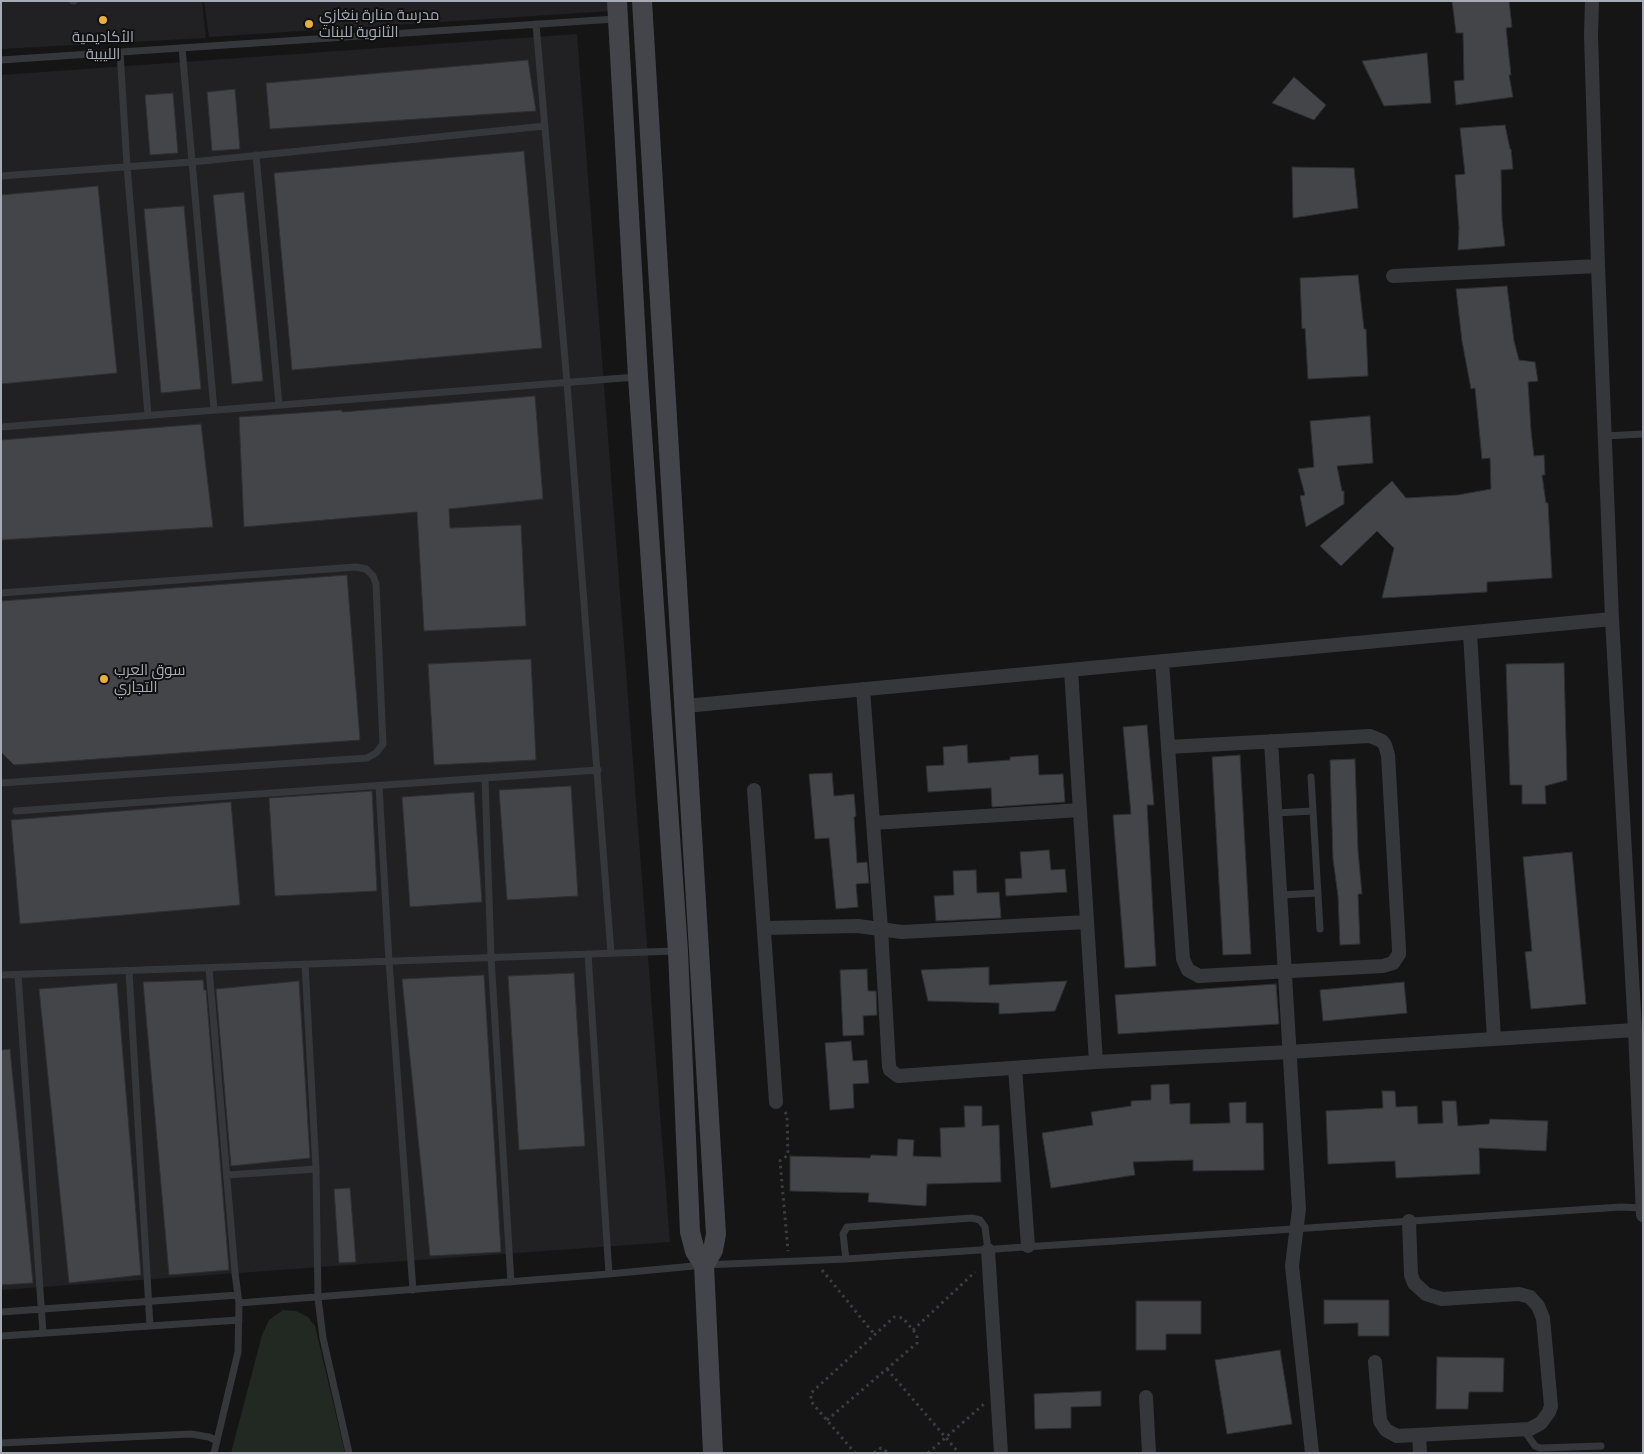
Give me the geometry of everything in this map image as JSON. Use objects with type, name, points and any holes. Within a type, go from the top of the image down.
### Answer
[{"type":"main road","points":[[642,1],[716,1234],[713,1250],[704,1265]]},
{"type":"main road","points":[[618,10],[638,377],[678,951],[690,1232],[695,1250],[704,1265],[713,1453]]},
{"type":"street","points":[[1592,1],[1591,36],[1604,436],[1643,1215]]},
{"type":"street","points":[[1393,276],[1598,266]]},
{"type":"street","points":[[685,706],[1612,620]]},
{"type":"street","points":[[1470,633],[1494,1039]]},
{"type":"street","points":[[1162,661],[1182,949],[1185,965],[1188,970],[1199,976],[1383,966],[1393,963],[1399,949],[1388,765],[1385,746],[1376,738],[1370,736],[1168,747]]},
{"type":"street","points":[[1071,670],[1096,1062]]},
{"type":"street","points":[[863,689],[881,928],[889,1066],[894,1074],[902,1076],[1096,1062],[1635,1030]]},
{"type":"street","points":[[1271,741],[1299,1209],[1292,1266],[1312,1453]]},
{"type":"street","points":[[754,790],[776,1102]]},
{"type":"street","points":[[873,823],[1080,810]]},
{"type":"street","points":[[764,928],[858,926],[902,932],[1087,922]]},
{"type":"street","points":[[1015,1068],[1028,1246]]},
{"type":"street","points":[[1375,1362],[1379,1415],[1383,1426],[1391,1434],[1397,1436],[1536,1427],[1549,1412],[1551,1406],[1543,1318],[1538,1306],[1530,1297],[1519,1294],[1442,1299],[1426,1294],[1414,1283],[1411,1275],[1409,1221]]},
{"type":"street","points":[[988,1255],[1001,1453]]},
{"type":"street","points":[[1146,1397],[1149,1453]]},
{"type":"street","points":[[1419,1436],[1420,1453]]},
{"type":"lane","points":[[1,60],[536,24],[618,10]]},
{"type":"lane","points":[[536,24],[567,383],[611,953]]},
{"type":"lane","points":[[182,48],[214,410]]},
{"type":"lane","points":[[120,52],[127,166],[148,415]]},
{"type":"lane","points":[[1,176],[192,162],[545,126]]},
{"type":"lane","points":[[256,155],[278,405]]},
{"type":"lane","points":[[1,427],[638,377]]},
{"type":"lane","points":[[1604,436],[1643,434]]},
{"type":"lane","points":[[1,593],[346,567],[366,569],[373,576],[376,584],[382,744],[376,753],[367,758],[1,783]]},
{"type":"lane","points":[[16,811],[598,770]]},
{"type":"lane","points":[[1311,777],[1320,928]]},
{"type":"lane","points":[[485,778],[491,958],[511,1282]]},
{"type":"lane","points":[[379,786],[389,961],[414,1290]]},
{"type":"lane","points":[[1275,813],[1313,811]]},
{"type":"lane","points":[[1281,895],[1318,893]]},
{"type":"lane","points":[[1,975],[678,951]]},
{"type":"lane","points":[[588,954],[609,1274]]},
{"type":"lane","points":[[305,964],[316,1169],[318,1298],[323,1338],[349,1453]]},
{"type":"lane","points":[[209,968],[240,1320],[238,1352],[214,1453]]},
{"type":"lane","points":[[129,971],[150,1326]]},
{"type":"lane","points":[[18,975],[43,1333]]},
{"type":"lane","points":[[227,1175],[316,1169]]},
{"type":"lane","points":[[1,1312],[148,1302],[318,1298],[704,1265],[988,1255],[1028,1246],[1621,1207],[1643,1208]]},
{"type":"lane","points":[[846,1259],[843,1234],[847,1227],[972,1218],[980,1220],[985,1227],[988,1255]]},
{"type":"lane","points":[[1,1336],[240,1320]]},
{"type":"lane","points":[[1524,1429],[1533,1444],[1540,1448],[1601,1446]]},
{"type":"lane","points":[[1,1444],[191,1434],[209,1437],[217,1441]]},
{"type":"path","points":[[776,1102],[787,1116],[788,1155],[780,1161],[789,1261]]},
{"type":"path","points":[[913,1330],[988,1255]]},
{"type":"path","points":[[814,1260],[875,1335]]},
{"type":"path","points":[[827,1420],[916,1343],[918,1338],[902,1318],[897,1316],[811,1392],[811,1400],[827,1420],[855,1453]]},
{"type":"path","points":[[887,1369],[959,1453]]},
{"type":"path","points":[[928,1453],[997,1392]]},
{"type":"path","points":[[874,1453],[881,1448],[888,1453]]},
{"type":"shaded area","name":"الأكاديمية الليبية","points":[[1,1],[202,1],[206,38],[1,49]]},
{"type":"shaded area","name":"مدرسة منارة بنغازي الثانوية للبنات","points":[[204,1],[610,1],[611,11],[209,37]]},
{"type":"shaded area","points":[[577,34],[670,1242],[1,1290],[1,75]]},
{"type":"shaded area","points":[[283,1310],[296,1311],[308,1317],[315,1326],[345,1453],[231,1453],[262,1335],[269,1320]]},
{"type":"building","points":[[1452,1],[1509,1],[1512,27],[1506,28],[1511,75],[1509,75],[1513,97],[1456,105],[1454,81],[1464,80],[1463,33],[1456,33]]},
{"type":"building","points":[[1427,53],[1431,103],[1384,106],[1362,61]]},
{"type":"building","points":[[528,60],[536,111],[270,129],[266,83]]},
{"type":"building","points":[[1294,77],[1326,105],[1314,120],[1272,103]]},
{"type":"building","points":[[235,89],[240,149],[212,151],[207,92]]},
{"type":"building","points":[[173,93],[178,153],[150,155],[145,95]]},
{"type":"building","points":[[1505,125],[1511,149],[1513,169],[1501,170],[1502,220],[1505,246],[1458,250],[1459,228],[1455,175],[1465,174],[1460,128]]},
{"type":"building","points":[[524,151],[542,348],[292,370],[274,173]]},
{"type":"building","points":[[1292,167],[1354,168],[1358,208],[1293,218]]},
{"type":"building","points":[[98,186],[117,373],[1,384],[1,195]]},
{"type":"building","points":[[244,192],[263,381],[232,384],[213,195]]},
{"type":"building","points":[[184,206],[201,389],[161,393],[144,209]]},
{"type":"building","points":[[1358,275],[1364,329],[1366,329],[1368,376],[1308,379],[1305,328],[1302,329],[1300,278]]},
{"type":"building","points":[[1507,286],[1514,341],[1519,360],[1535,362],[1538,381],[1528,382],[1531,431],[1534,456],[1544,455],[1545,475],[1542,475],[1546,503],[1548,503],[1552,578],[1487,582],[1487,592],[1382,598],[1394,548],[1377,531],[1341,566],[1320,546],[1392,481],[1406,498],[1458,495],[1491,489],[1490,458],[1482,459],[1475,388],[1471,389],[1462,341],[1456,289]]},
{"type":"building","points":[[535,396],[543,499],[449,509],[450,528],[521,525],[526,626],[424,631],[417,512],[244,527],[239,417],[342,410],[342,412]]},
{"type":"building","points":[[1370,416],[1373,463],[1337,466],[1342,491],[1344,491],[1344,504],[1306,527],[1300,496],[1305,495],[1298,469],[1314,467],[1310,421]]},
{"type":"building","points":[[201,424],[213,527],[1,540],[1,440]]},
{"type":"building","points":[[347,575],[360,740],[14,765],[1,752],[1,601]]},
{"type":"building","points":[[531,659],[536,760],[434,765],[428,664]]},
{"type":"building","points":[[1564,663],[1567,780],[1545,786],[1546,804],[1522,804],[1522,785],[1510,785],[1506,664]]},
{"type":"building","points":[[1147,725],[1154,805],[1147,805],[1156,966],[1125,968],[1113,815],[1131,814],[1123,727]]},
{"type":"building","points":[[967,745],[968,763],[1010,760],[1010,757],[1038,755],[1039,775],[1063,774],[1065,802],[992,807],[991,788],[928,792],[926,766],[944,765],[943,747]]},
{"type":"building","points":[[1240,755],[1251,954],[1223,955],[1212,757]]},
{"type":"building","points":[[1355,759],[1358,851],[1362,894],[1358,894],[1360,944],[1340,945],[1338,896],[1333,859],[1330,760]]},
{"type":"building","points":[[832,773],[834,796],[854,794],[857,863],[867,862],[869,883],[856,884],[858,907],[836,909],[829,838],[815,839],[809,774]]},
{"type":"building","points":[[571,786],[578,896],[507,900],[499,790]]},
{"type":"building","points":[[372,791],[377,891],[275,896],[269,798]]},
{"type":"building","points":[[474,792],[482,902],[410,907],[402,797]]},
{"type":"building","points":[[231,802],[240,905],[20,924],[11,820]]},
{"type":"building","points":[[1049,850],[1051,870],[1065,869],[1067,892],[1006,896],[1005,879],[1022,878],[1020,852]]},
{"type":"building","points":[[1572,852],[1586,1004],[1531,1009],[1525,952],[1532,951],[1523,857]]},
{"type":"building","points":[[976,870],[977,893],[999,892],[1001,918],[936,921],[934,896],[954,895],[953,871]]},
{"type":"building","points":[[989,967],[989,985],[1067,981],[1055,1011],[999,1014],[999,1003],[928,1001],[921,970]]},
{"type":"building","points":[[867,969],[868,991],[876,991],[877,1015],[863,1016],[864,1035],[843,1036],[840,970]]},
{"type":"building","points":[[574,973],[585,1146],[519,1150],[508,976]]},
{"type":"building","points":[[484,975],[501,1252],[430,1256],[402,979]]},
{"type":"building","points":[[203,980],[204,990],[206,990],[229,1270],[169,1275],[143,982]]},
{"type":"building","points":[[299,981],[310,1158],[231,1166],[216,989]]},
{"type":"building","points":[[1404,982],[1407,1013],[1323,1021],[1320,990]]},
{"type":"building","points":[[117,983],[141,1275],[69,1283],[39,989]]},
{"type":"building","points":[[1276,984],[1279,1024],[1118,1034],[1115,995]]},
{"type":"building","points":[[851,1041],[853,1061],[867,1060],[869,1083],[853,1084],[854,1108],[830,1110],[825,1043]]},
{"type":"building","points":[[10,1049],[33,1283],[1,1285],[1,1050]]},
{"type":"building","points":[[1169,1084],[1170,1104],[1190,1103],[1190,1124],[1230,1123],[1229,1103],[1246,1102],[1246,1123],[1263,1123],[1264,1170],[1193,1171],[1193,1160],[1133,1162],[1135,1175],[1051,1188],[1042,1133],[1093,1125],[1091,1112],[1131,1106],[1131,1101],[1151,1100],[1151,1085]]},
{"type":"building","points":[[1382,1091],[1395,1091],[1396,1107],[1417,1106],[1418,1124],[1443,1123],[1442,1101],[1456,1101],[1458,1126],[1489,1124],[1490,1119],[1548,1121],[1546,1151],[1479,1148],[1480,1174],[1396,1178],[1395,1161],[1328,1164],[1326,1111],[1383,1108]]},
{"type":"building","points":[[964,1106],[982,1106],[982,1126],[999,1125],[1001,1182],[927,1184],[926,1206],[868,1202],[869,1193],[790,1191],[790,1156],[870,1158],[871,1155],[897,1156],[898,1139],[914,1140],[913,1156],[941,1157],[940,1128],[965,1127]]},
{"type":"building","points":[[350,1188],[356,1262],[339,1263],[334,1189]]},
{"type":"building","points":[[1324,1300],[1389,1300],[1389,1336],[1358,1336],[1358,1323],[1324,1324]]},
{"type":"building","points":[[1136,1301],[1201,1301],[1201,1334],[1166,1334],[1166,1350],[1136,1350]]},
{"type":"building","points":[[1280,1350],[1292,1424],[1227,1434],[1215,1360]]},
{"type":"building","points":[[1437,1357],[1504,1358],[1503,1392],[1469,1392],[1468,1409],[1436,1409]]},
{"type":"building","points":[[1101,1391],[1101,1406],[1071,1407],[1071,1428],[1035,1429],[1034,1394]]},
{"type":"place","name":"الأكاديمية الليبية","points":[[103,20]]},
{"type":"place","name":"مدرسة منارة بنغازي الثانوية للبنات","points":[[309,24]]},
{"type":"place","name":"سوق العرب التجاري","points":[[104,679]]}]
